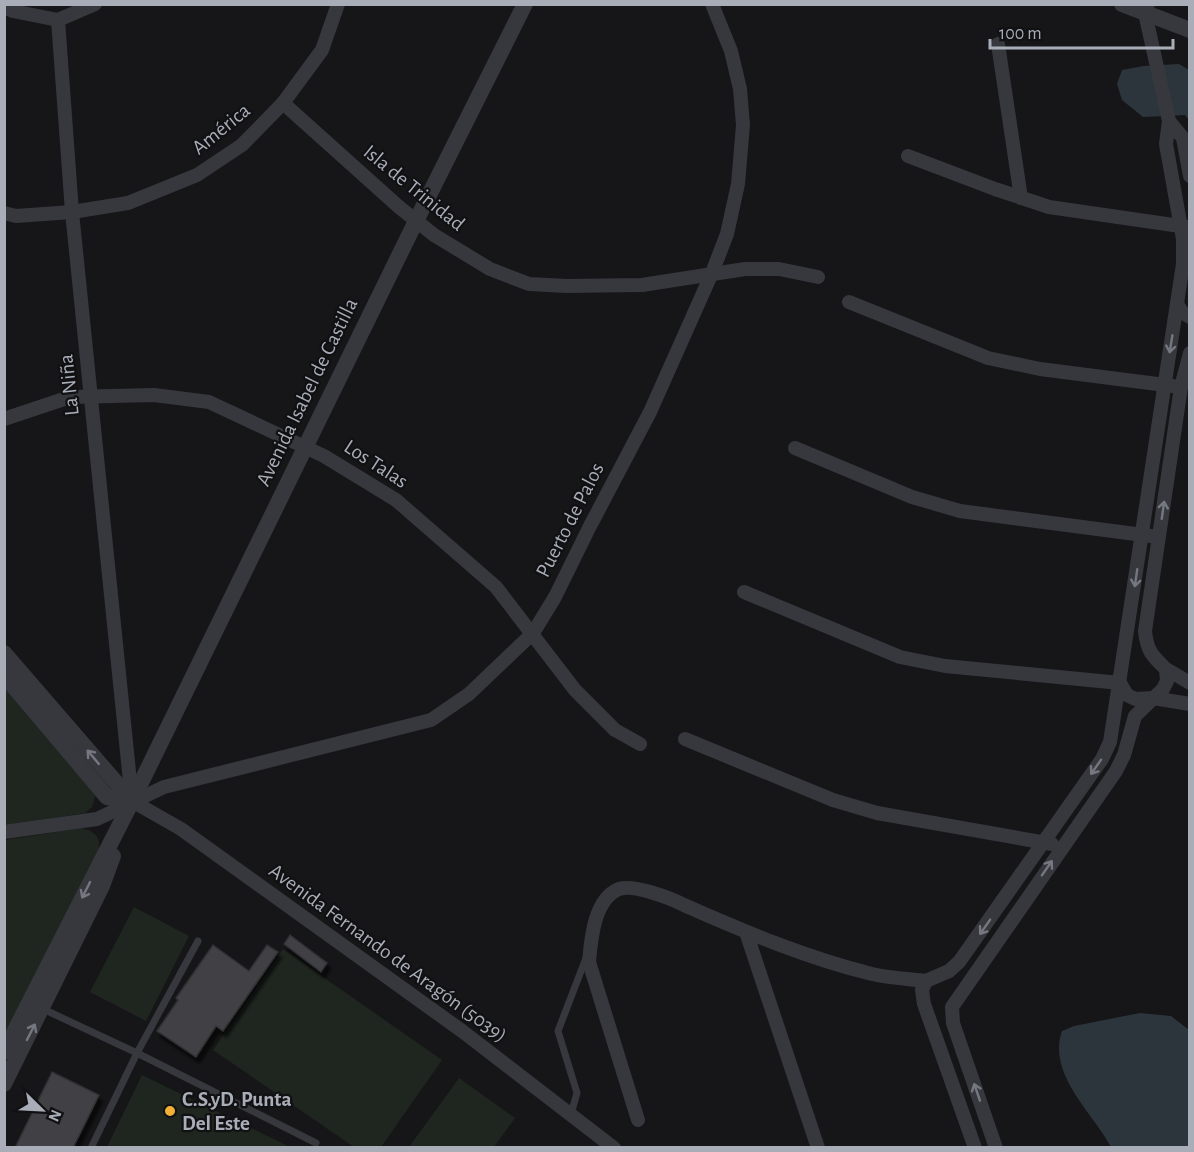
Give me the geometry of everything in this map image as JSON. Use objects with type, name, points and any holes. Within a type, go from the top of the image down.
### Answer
[{"type":"street","points":[[4,7],[58,20],[95,4]]},
{"type":"street","name":"América","points":[[4,213],[16,216],[72,212],[128,203],[197,175],[242,145],[284,103],[321,50],[338,4]]},
{"type":"street","name":"Avenida Isabel de Castilla","points":[[4,1052],[132,801],[525,4]]},
{"type":"street","name":"Puerto de Palos","points":[[4,832],[97,819],[164,787],[248,764],[431,720],[469,694],[532,633],[555,597],[650,412],[727,234],[738,184],[743,126],[740,89],[731,51],[712,4]]},
{"type":"street","points":[[1122,4],[1147,9],[1190,30]]},
{"type":"street","points":[[638,1120],[589,962],[591,934],[603,902],[619,889],[639,889],[666,897],[746,932],[820,959],[874,975],[926,981],[944,973],[959,962],[1102,759],[1110,742],[1177,304],[1185,281],[1183,238],[1185,226],[1166,144],[1169,119],[1155,59],[1147,9]]},
{"type":"street","name":"La Niña","points":[[58,20],[72,212],[132,801]]},
{"type":"street","points":[[998,44],[1021,198]]},
{"type":"street","name":"Isla de Trinidad","points":[[284,103],[434,235],[490,269],[529,284],[642,285],[712,273],[779,268],[818,277]]},
{"type":"street","points":[[1169,119],[1183,138],[1190,176]]},
{"type":"street","points":[[908,156],[1049,207],[1185,226]]},
{"type":"street","points":[[849,302],[988,358],[1040,369],[1181,387]]},
{"type":"street","points":[[1177,304],[1182,312],[1190,317]]},
{"type":"street","points":[[1190,353],[1181,387],[1145,631],[1147,647],[1150,651],[1166,669],[1190,683]]},
{"type":"street","name":"Los Talas","points":[[4,419],[70,397],[154,395],[209,402],[324,456],[396,500],[496,587],[575,690],[615,730],[640,744]]},
{"type":"street","points":[[795,448],[912,497],[960,511],[1142,536],[1159,536]]},
{"type":"street","points":[[744,592],[900,657],[945,666],[1120,683]]},
{"type":"street","points":[[1124,657],[1130,650],[1138,648],[1150,651]]},
{"type":"street","points":[[4,653],[132,801]]},
{"type":"street","points":[[924,1004],[943,1011],[952,1006],[1116,771],[1124,755],[1135,716],[1163,689],[1167,681],[1166,669]]},
{"type":"street","points":[[4,675],[107,796],[132,801]]},
{"type":"street","points":[[1120,683],[1127,695],[1135,699],[1153,698],[1190,704]]},
{"type":"street","points":[[685,739],[833,800],[877,813],[1063,846]]},
{"type":"street","name":"Avenida Isabel de Castilla","points":[[4,1084],[102,886],[132,801]]},
{"type":"street","name":"Avenida Fernando de Aragón (5039)","points":[[132,801],[191,836],[462,1031],[614,1148]]},
{"type":"street","points":[[746,932],[818,1148]]},
{"type":"street","points":[[944,973],[954,977],[959,984],[960,993]]},
{"type":"street","points":[[926,981],[922,990],[924,1004],[975,1148]]},
{"type":"street","points":[[952,1006],[953,1023],[996,1148]]},
{"type":"lane","points":[[91,1148],[137,1053],[198,941]]},
{"type":"lane","points":[[570,1114],[578,1093],[558,1031],[590,948]]},
{"type":"lane","points":[[43,1009],[137,1053],[316,1143]]},
{"type":"shaded area","points":[[1179,64],[1189,70],[1189,120],[1185,115],[1143,117],[1122,100],[1117,84],[1122,70]]},
{"type":"shaded area","points":[[4,683],[96,794],[92,807],[85,813],[5,826]]},
{"type":"shaded area","points":[[81,828],[96,836],[99,843],[98,852],[5,1039],[5,840]]},
{"type":"shaded area","points":[[134,907],[189,936],[146,1021],[90,992]]},
{"type":"shaded area","points":[[283,949],[442,1060],[381,1147],[354,1147],[213,1050]]},
{"type":"shaded area","points":[[1140,1013],[1171,1016],[1189,1030],[1189,1147],[1111,1147],[1066,1077],[1059,1047],[1062,1031],[1074,1026]]},
{"type":"shaded area","name":"C.S.yD. Punta Del Este","points":[[142,1075],[290,1147],[107,1147]]},
{"type":"shaded area","points":[[459,1078],[515,1118],[494,1147],[409,1147]]},
{"type":"building","points":[[290,935],[327,963],[321,972],[284,944]]},
{"type":"building","points":[[213,945],[249,971],[267,945],[278,952],[223,1031],[216,1026],[196,1057],[157,1031],[178,1000],[176,998]]},
{"type":"building","points":[[52,1072],[99,1095],[73,1148],[15,1148]]},
{"type":"place","name":"C.S.yD. Punta Del Este","points":[[170,1111]]}]
